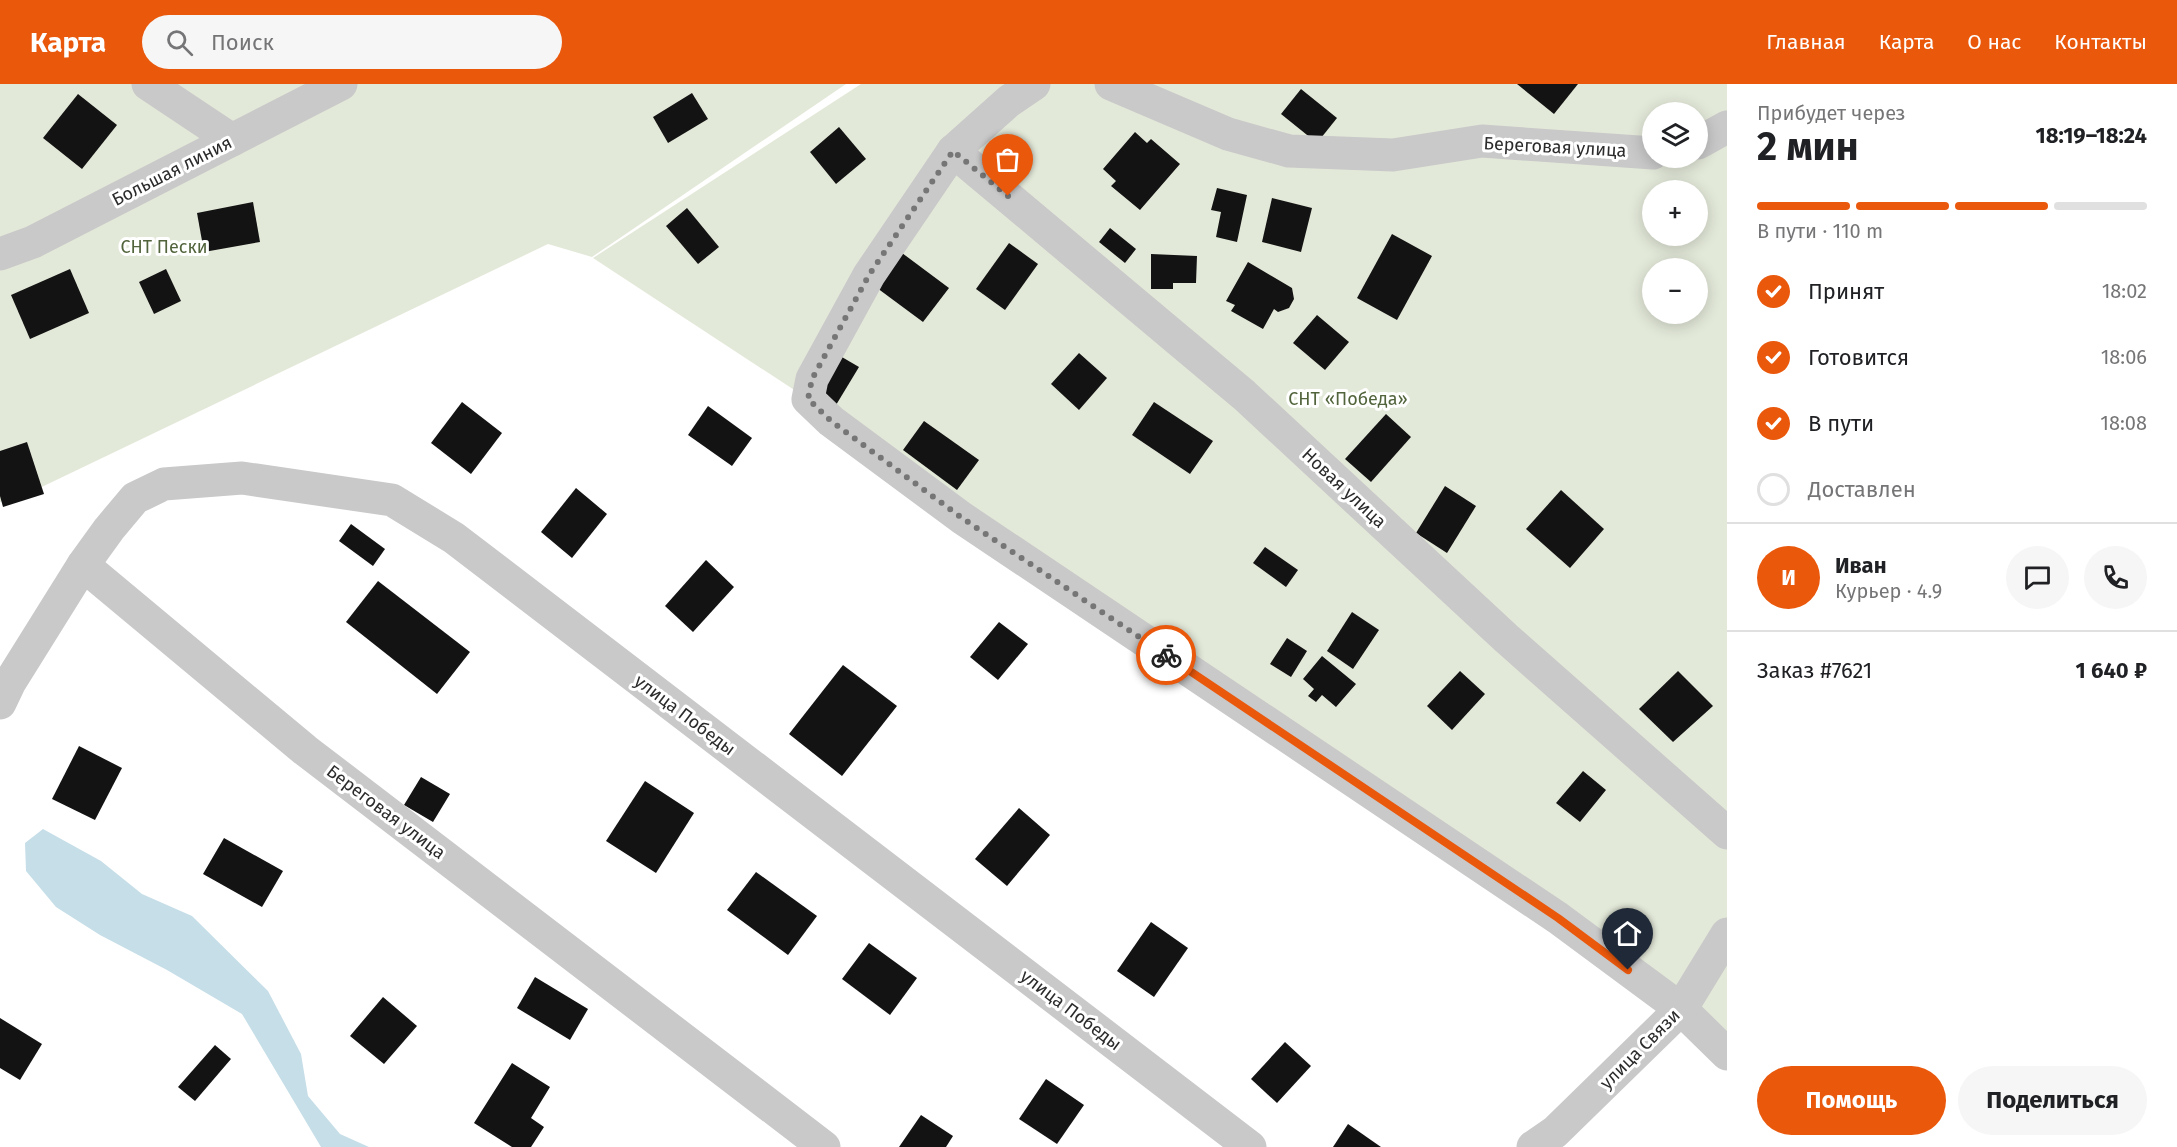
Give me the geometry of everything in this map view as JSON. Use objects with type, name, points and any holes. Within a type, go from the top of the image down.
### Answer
[{"type":"street","points":[[148,84],[232,140]]},
{"type":"street","name":"Большая линия","points":[[0,254],[33,242],[341,84]]},
{"type":"street","points":[[1034,84],[1009,100],[953,151],[869,275],[812,379],[808,399],[831,421],[962,518],[1558,918],[1681,1009],[1727,1054]]},
{"type":"street","name":"Береговая улица","points":[[1111,84],[1228,134],[1289,151],[1393,155],[1482,141],[1642,152]]},
{"type":"street","points":[[1708,137],[1727,127]]},
{"type":"street","name":"Новая улица","points":[[953,151],[1244,395],[1506,638],[1727,833]]},
{"type":"street","name":"улица Победы","points":[[83,565],[135,498],[164,484],[242,478],[392,500],[454,538],[1250,1147]]},
{"type":"street","points":[[0,703],[10,682],[83,565]]},
{"type":"street","name":"Береговая улица","points":[[83,565],[305,750],[824,1147]]},
{"type":"street","name":"улица Связи","points":[[1533,1147],[1556,1132],[1681,1009],[1727,934]]},
{"type":"green space","name":"СНТ Пески","points":[[0,84],[846,84],[592,257],[548,244],[25,495],[0,502]]},
{"type":"green space","name":"СНТ «Победа»","points":[[861,84],[1727,84],[1727,1054],[808,399],[593,258]]},
{"type":"water","points":[[43,829],[101,861],[142,894],[192,916],[268,991],[301,1054],[308,1096],[340,1134],[369,1147],[321,1147],[242,1014],[167,970],[100,935],[56,907],[26,871],[25,843]]},
{"type":"building","points":[[1517,84],[1578,84],[1554,114]]},
{"type":"building","points":[[1301,89],[1337,118],[1317,143],[1281,114]]},
{"type":"building","points":[[692,93],[708,119],[668,143],[653,117]]},
{"type":"building","points":[[78,94],[117,125],[82,169],[43,138]]},
{"type":"building","points":[[839,127],[866,159],[836,184],[810,152]]},
{"type":"building","points":[[1135,132],[1147,143],[1151,139],[1180,164],[1140,210],[1111,186],[1116,181],[1103,169]]},
{"type":"building","points":[[1217,188],[1247,195],[1237,242],[1216,237],[1221,212],[1211,210]]},
{"type":"building","points":[[1272,198],[1312,208],[1301,252],[1262,242]]},
{"type":"building","points":[[253,202],[260,242],[204,252],[197,213]]},
{"type":"building","points":[[687,208],[719,247],[698,264],[666,226]]},
{"type":"building","points":[[1110,228],[1136,249],[1125,263],[1099,242]]},
{"type":"building","points":[[1392,234],[1432,256],[1397,320],[1357,298]]},
{"type":"building","points":[[1009,243],[1038,264],[1005,310],[976,289]]},
{"type":"building","points":[[898,250],[949,288],[923,322],[873,285]]},
{"type":"building","points":[[1151,254],[1197,256],[1196,283],[1173,283],[1173,289],[1151,289]]},
{"type":"building","points":[[1248,262],[1292,288],[1294,299],[1289,308],[1278,312],[1274,309],[1263,329],[1231,311],[1235,305],[1226,301]]},
{"type":"building","points":[[70,269],[89,313],[30,339],[11,295]]},
{"type":"building","points":[[166,269],[181,301],[154,314],[139,282]]},
{"type":"building","points":[[1317,315],[1349,342],[1325,370],[1293,343]]},
{"type":"building","points":[[835,353],[859,367],[833,410],[810,396]]},
{"type":"building","points":[[1079,353],[1107,378],[1079,410],[1051,384]]},
{"type":"building","points":[[462,402],[502,433],[471,474],[431,443]]},
{"type":"building","points":[[1154,402],[1213,441],[1190,474],[1132,435]]},
{"type":"building","points":[[708,406],[752,438],[732,466],[688,435]]},
{"type":"building","points":[[1386,414],[1411,437],[1371,482],[1345,459]]},
{"type":"building","points":[[924,421],[979,460],[957,490],[903,450]]},
{"type":"building","points":[[27,442],[44,494],[3,507],[0,496],[0,451]]},
{"type":"building","points":[[1445,486],[1476,506],[1447,553],[1416,533]]},
{"type":"building","points":[[576,488],[607,514],[572,558],[541,532]]},
{"type":"building","points":[[1561,490],[1604,529],[1570,568],[1526,529]]},
{"type":"building","points":[[351,524],[385,549],[373,566],[339,541]]},
{"type":"building","points":[[1265,547],[1298,570],[1286,587],[1253,563]]},
{"type":"building","points":[[706,560],[734,587],[693,632],[665,606]]},
{"type":"building","points":[[378,581],[470,652],[437,694],[346,622]]},
{"type":"building","points":[[1352,612],[1379,630],[1353,669],[1327,651]]},
{"type":"building","points":[[999,622],[1028,644],[998,680],[970,657]]},
{"type":"building","points":[[1287,638],[1307,651],[1291,677],[1270,664]]},
{"type":"building","points":[[1322,656],[1356,684],[1336,707],[1322,695],[1316,702],[1308,696],[1314,689],[1303,679]]},
{"type":"building","points":[[843,665],[897,706],[842,776],[789,734]]},
{"type":"building","points":[[1460,671],[1485,694],[1452,730],[1427,706]]},
{"type":"building","points":[[1678,671],[1713,706],[1673,742],[1639,709]]},
{"type":"building","points":[[79,746],[122,768],[95,820],[52,799]]},
{"type":"building","points":[[1583,771],[1606,790],[1580,822],[1556,803]]},
{"type":"building","points":[[421,777],[450,794],[433,822],[404,805]]},
{"type":"building","points":[[645,781],[694,813],[656,873],[606,841]]},
{"type":"building","points":[[1019,808],[1050,835],[1007,886],[975,859]]},
{"type":"building","points":[[224,838],[283,871],[262,907],[203,874]]},
{"type":"building","points":[[756,872],[817,916],[788,955],[727,910]]},
{"type":"building","points":[[1151,922],[1188,948],[1154,997],[1117,971]]},
{"type":"building","points":[[869,943],[917,978],[890,1015],[842,979]]},
{"type":"building","points":[[535,977],[588,1009],[570,1040],[517,1008]]},
{"type":"building","points":[[383,997],[417,1026],[384,1064],[350,1036]]},
{"type":"building","points":[[0,1018],[42,1044],[20,1080],[0,1068]]},
{"type":"building","points":[[1285,1042],[1311,1066],[1277,1103],[1251,1079]]},
{"type":"building","points":[[215,1045],[231,1059],[195,1101],[178,1087]]},
{"type":"building","points":[[512,1063],[550,1087],[531,1118],[544,1127],[531,1147],[512,1147],[474,1123]]},
{"type":"building","points":[[1046,1079],[1084,1105],[1057,1144],[1019,1119]]},
{"type":"building","points":[[921,1115],[953,1136],[946,1147],[899,1147]]},
{"type":"building","points":[[1348,1124],[1381,1147],[1333,1147]]},
{"type":"way so far","points":[[1008,196],[953,151],[869,275],[812,379],[808,399],[831,421],[962,518],[1166,655]]},
{"type":"route","points":[[1166,655],[1558,918],[1628,970]]}]
